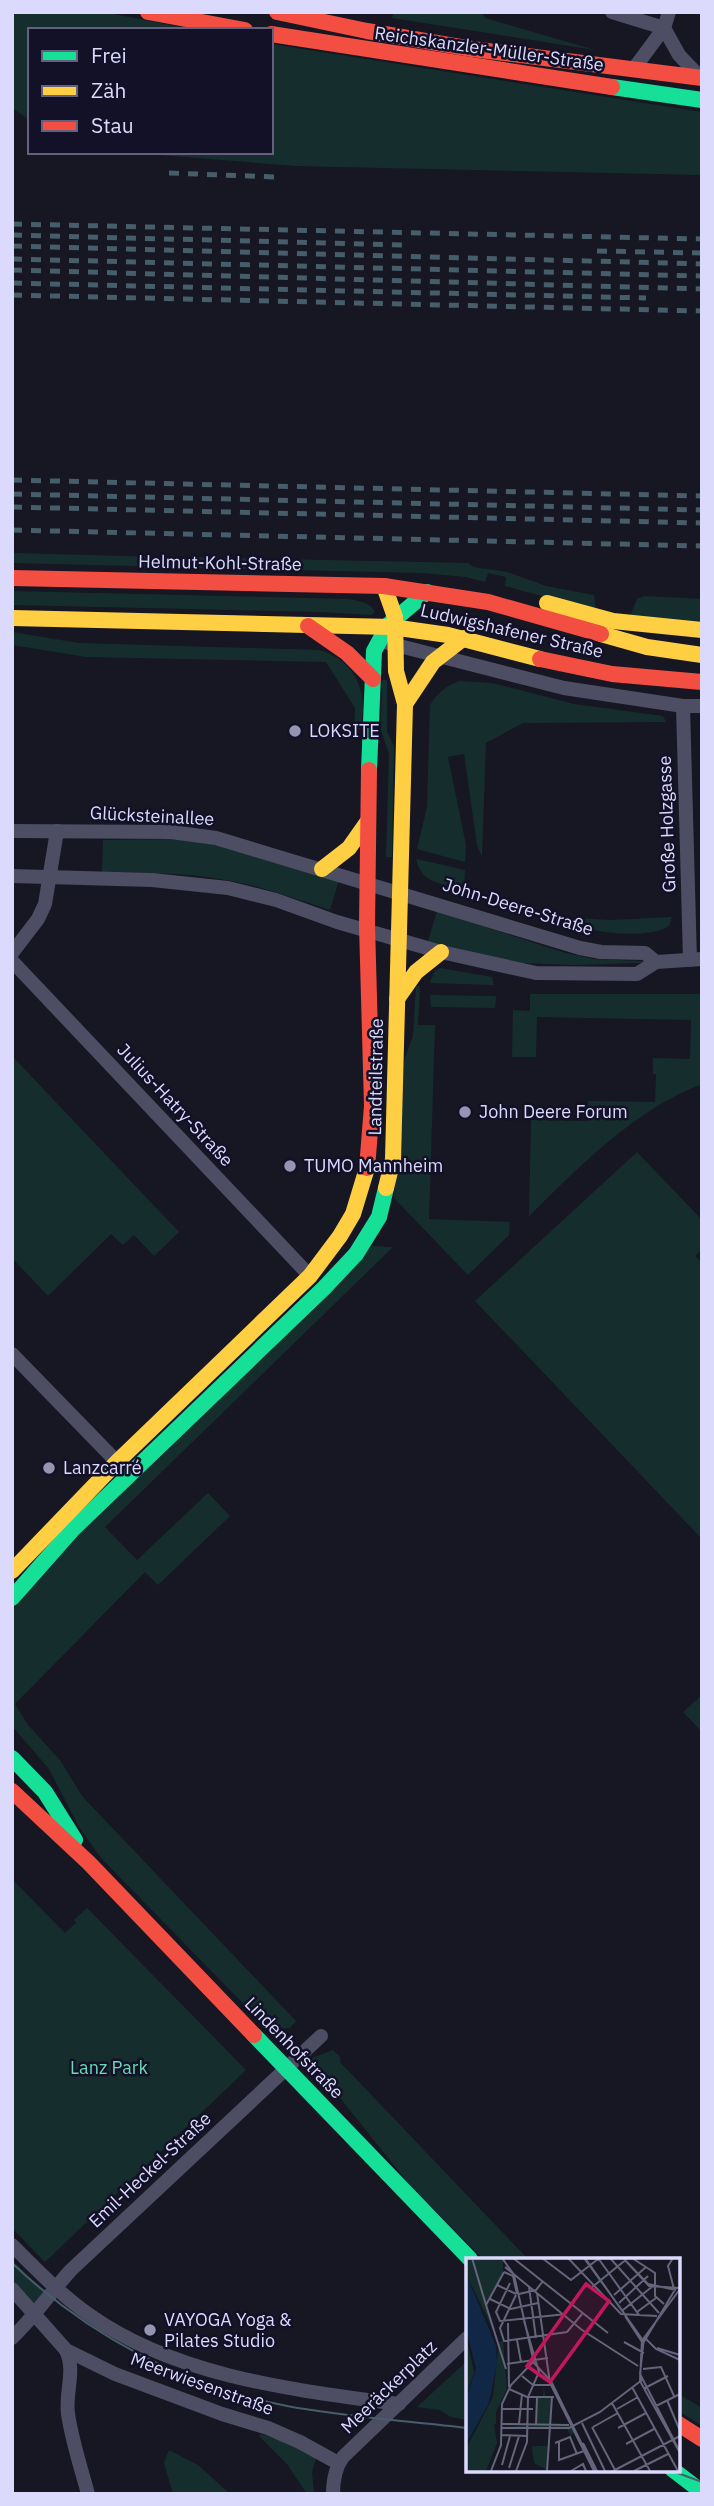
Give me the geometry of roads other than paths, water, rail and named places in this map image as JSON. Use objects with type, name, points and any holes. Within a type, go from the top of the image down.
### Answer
[{"type":"street","name":"Reichskanzler-Müller-Straße","points":[[277,12],[472,49],[702,78]]},
{"type":"street","points":[[612,12],[664,28],[679,55],[702,78]]},
{"type":"street","points":[[633,70],[664,28],[668,12]]},
{"type":"street","points":[[158,13],[235,28]]},
{"type":"street","name":"Reichskanzler-Müller-Straße","points":[[273,34],[702,100]]},
{"type":"street","name":"Helmut-Kohl-Straße","points":[[12,578],[384,586],[426,592]]},
{"type":"street","points":[[384,586],[426,579],[465,584],[613,621],[702,631]]},
{"type":"street","name":"Landteilstraße","points":[[12,1598],[73,1528],[324,1288],[356,1254],[379,1217],[393,1159],[405,704],[396,671],[397,645],[384,586]]},
{"type":"street","name":"Landteilstraße","points":[[12,1571],[117,1462],[310,1276],[333,1246],[362,1192],[368,1162],[372,1048],[368,1006],[367,930],[374,651],[377,640],[426,592]]},
{"type":"street","name":"Ludwigshafener Straße","points":[[426,592],[488,601],[647,647],[702,655]]},
{"type":"street","points":[[12,618],[334,627],[393,623]]},
{"type":"street","name":"Ludwigshafener Straße","points":[[393,623],[464,638],[572,667],[604,673],[702,682]]},
{"type":"street","points":[[308,626],[346,653],[373,679]]},
{"type":"street","points":[[334,627],[564,688],[683,706],[702,706]]},
{"type":"street","points":[[405,704],[426,669],[464,638]]},
{"type":"street","name":"Große Holzgasse","points":[[683,706],[696,960]]},
{"type":"street","points":[[322,869],[345,855],[369,819]]},
{"type":"street","name":"Glücksteinallee","points":[[12,831],[171,832],[200,835],[241,844],[368,884]]},
{"type":"street","points":[[12,953],[38,919],[45,904],[57,831]]},
{"type":"street","points":[[12,876],[166,881],[228,888],[367,930]]},
{"type":"street","name":"John-Deere-Straße","points":[[368,884],[580,948],[645,953],[656,962]]},
{"type":"street","name":"John-Deere-Straße","points":[[367,930],[441,952],[536,973],[637,974],[656,962],[696,960]]},
{"type":"street","points":[[397,999],[416,971],[441,952]]},
{"type":"street","name":"Julius-Hatry-Straße","points":[[12,961],[310,1276]]},
{"type":"street","points":[[12,1354],[117,1462]]},
{"type":"street","name":"Lindenhofstraße","points":[[12,1758],[45,1792],[89,1863]]},
{"type":"street","name":"Lindenhofstraße","points":[[12,1791],[89,1863],[469,2258]]},
{"type":"street","name":"Emil-Heckel-Straße","points":[[12,2338],[35,2315],[55,2287],[321,2036]]},
{"type":"street","name":"Meerwiesenstraße","points":[[12,2245],[55,2287],[123,2336],[179,2359],[244,2378],[289,2388],[399,2404]]},
{"type":"street","name":"Meerwiesenstraße","points":[[12,2289],[66,2350],[115,2374],[222,2414],[268,2428],[338,2463]]},
{"type":"street","name":"Meeräckerplatz","points":[[338,2463],[466,2339]]},
{"type":"street","points":[[66,2350],[72,2371],[68,2413],[88,2494]]},
{"type":"street","points":[[679,2424],[702,2439]]},
{"type":"street","points":[[333,2494],[338,2463]]},
{"type":"street","points":[[674,2471],[702,2493]]},
{"type":"tram line","points":[[12,2263],[42,2289],[105,2335],[175,2371],[211,2385],[248,2397],[309,2410],[466,2428]]},
{"type":"tram line","points":[[672,2471],[702,2482]]},
{"type":"railway","points":[[169,173],[276,177]]},
{"type":"railway","points":[[12,224],[702,239]]},
{"type":"railway","points":[[12,235],[404,245]]},
{"type":"railway","points":[[12,246],[702,264]]},
{"type":"railway","points":[[597,251],[702,253]]},
{"type":"railway","points":[[12,259],[702,276]]},
{"type":"railway","points":[[12,270],[702,289]]},
{"type":"railway","points":[[12,283],[646,298]]},
{"type":"railway","points":[[12,295],[702,311]]},
{"type":"railway","points":[[12,480],[702,496]]},
{"type":"railway","points":[[12,494],[702,510]]},
{"type":"railway","points":[[12,507],[702,523]]},
{"type":"railway","points":[[12,530],[702,546]]},
{"type":"place","name":"LOKSITE","points":[[295,731]]},
{"type":"place","name":"John Deere Forum","points":[[465,1112]]},
{"type":"place","name":"TUMO Mannheim","points":[[290,1166]]},
{"type":"place","name":"Lanzcarré","points":[[49,1468]]},
{"type":"place","name":"VAYOGA Yoga & Pilates Studio","points":[[150,2330]]},
{"type":"park label","name":"Lanz Park","points":[[109,2068]]}]
